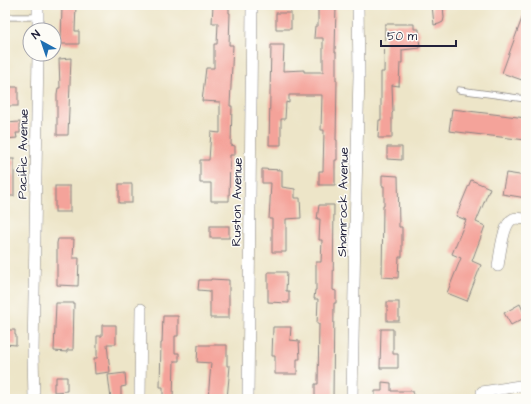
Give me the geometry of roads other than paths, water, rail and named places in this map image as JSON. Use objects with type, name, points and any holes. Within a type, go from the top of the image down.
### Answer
[{"type":"street","points":[[38,5],[38,22]]},
{"type":"street","name":"Ruston Avenue","points":[[248,399],[252,5]]},
{"type":"street","name":"Shamrock Avenue","points":[[352,399],[354,230],[359,76],[358,5]]},
{"type":"street","name":"Pacific Avenue","points":[[34,399],[33,354],[38,62]]},
{"type":"street","points":[[498,266],[505,230],[508,223],[517,218],[526,219]]},
{"type":"street","points":[[140,399],[141,309]]},
{"type":"street","points":[[482,392],[526,386]]},
{"type":"lane","points":[[5,17],[38,17]]},
{"type":"lane","points":[[459,90],[526,99]]}]
